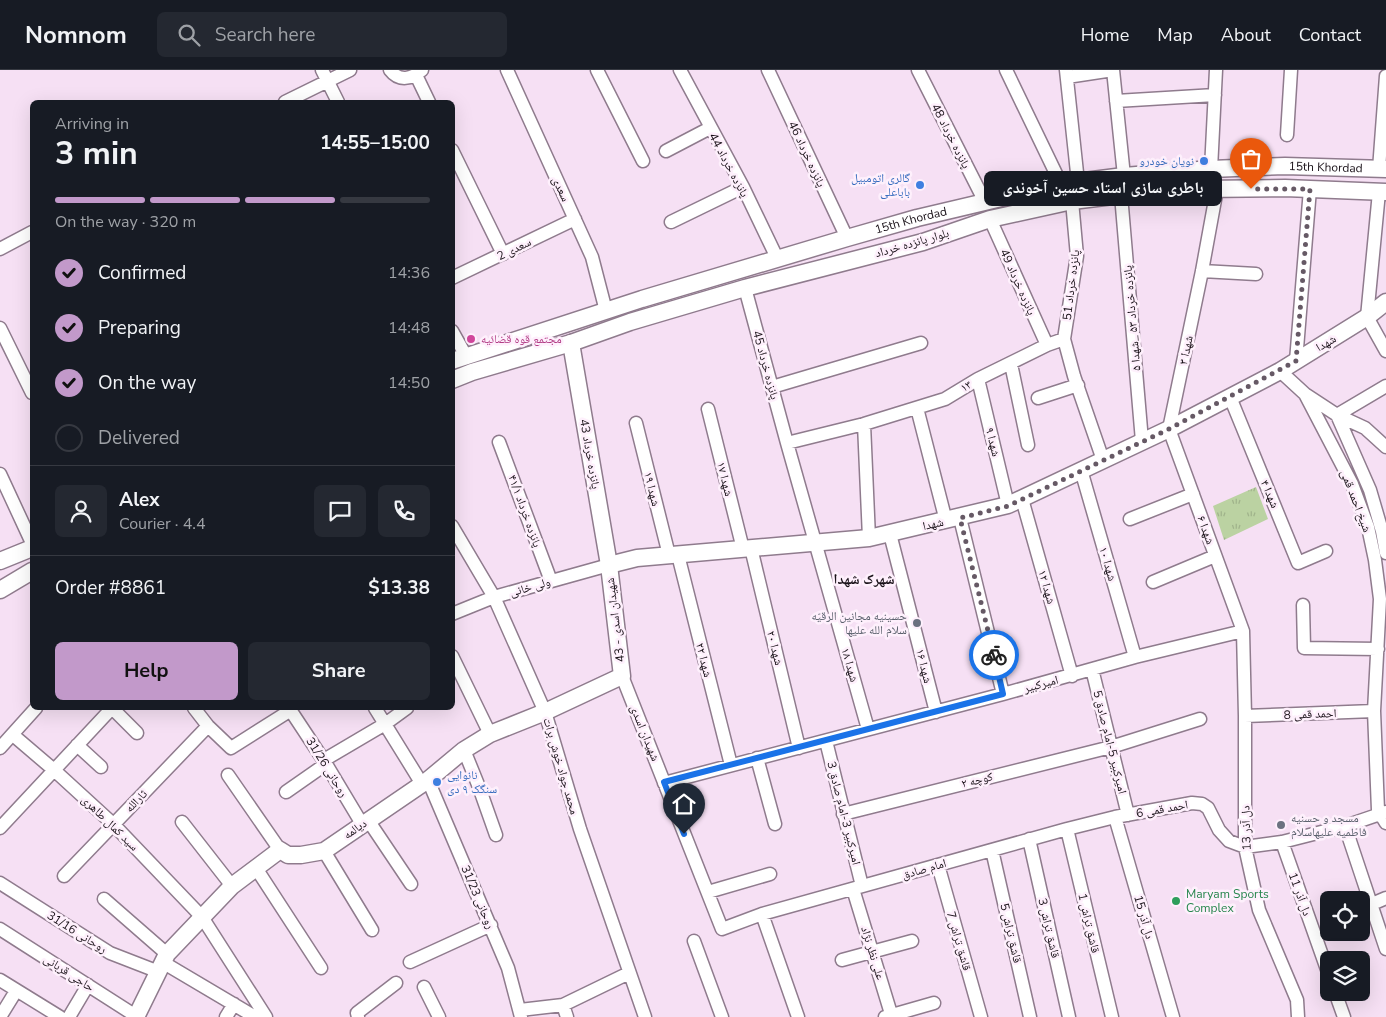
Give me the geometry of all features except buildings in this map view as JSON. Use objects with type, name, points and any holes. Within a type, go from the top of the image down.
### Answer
[{"type":"main road","name":"15th Khordad","points":[[459,359],[606,311],[847,238],[917,218],[1061,184],[1124,176],[1211,169],[1285,166],[1383,169]]},
{"type":"main road","name":"بلوار پانزده خرداد","points":[[455,379],[571,343],[630,322],[745,288],[923,242],[990,219],[1072,201],[1122,195],[1217,189],[1310,189],[1382,192]]},
{"type":"main road","name":"شهدا","points":[[609,564],[636,558],[869,538],[953,519],[1015,502],[1169,429],[1230,397],[1296,361],[1367,318],[1386,302]]},
{"type":"main road","name":"پانزده خرداد 43","points":[[571,343],[609,564]]},
{"type":"main road","points":[[0,561],[30,549]]},
{"type":"main road","name":"شهیدان اسدی - 43","points":[[609,564],[622,676]]},
{"type":"main road","points":[[0,590],[30,572]]},
{"type":"main road","name":"دیالمه","points":[[280,850],[288,855],[324,851],[425,782],[464,750],[490,734],[545,712],[622,676]]},
{"type":"main road","points":[[136,1017],[164,963],[202,917],[232,886],[280,850]]},
{"type":"street","points":[[288,100],[324,75],[350,70]]},
{"type":"street","points":[[390,70],[400,78],[409,78],[419,73],[428,100]]},
{"type":"street","name":"سعدی","points":[[507,70],[592,257],[606,311]]},
{"type":"street","points":[[597,70],[643,161]]},
{"type":"street","name":"پانزده خرداد 44","points":[[680,70],[743,187],[778,260]]},
{"type":"street","name":"پانزده خرداد 46","points":[[768,70],[847,238]]},
{"type":"street","name":"پانزده خرداد 48","points":[[918,70],[985,202]]},
{"type":"street","points":[[1006,70],[1061,184]]},
{"type":"street","points":[[1078,182],[1067,74],[1113,70],[1124,176]]},
{"type":"street","points":[[1211,169],[1216,70]]},
{"type":"street","points":[[1287,134],[1291,70]]},
{"type":"street","points":[[324,75],[337,100]]},
{"type":"street","points":[[1383,169],[1386,76]]},
{"type":"street","points":[[1116,101],[1215,95]]},
{"type":"street","points":[[666,150],[710,128]]},
{"type":"street","points":[[455,156],[503,254]]},
{"type":"street","points":[[671,222],[743,187]]},
{"type":"street","name":"شهدا ۳","points":[[1169,429],[1217,189]]},
{"type":"street","points":[[1296,361],[1310,189]]},
{"type":"street","points":[[1382,192],[1367,318],[1386,351]]},
{"type":"street","name":"پانزده خرداد ۵۳ _شهدا ۵","points":[[1122,195],[1142,441]]},
{"type":"street","name":"پانزده خرداد 51","points":[[1064,339],[1077,256],[1072,201]]},
{"type":"street","name":"سعدی 2","points":[[455,277],[575,219]]},
{"type":"street","name":"پانزده خرداد 49","points":[[990,219],[1046,345]]},
{"type":"street","points":[[0,249],[30,233]]},
{"type":"street","points":[[1202,271],[1256,274]]},
{"type":"street","name":"پانزده خرداد 45","points":[[745,288],[815,543]]},
{"type":"street","points":[[0,328],[30,389]]},
{"type":"street","points":[[1064,339],[1074,376],[1103,460]]},
{"type":"street","name":"۱۳","points":[[787,443],[864,424],[945,399],[978,379],[1046,345],[1064,339]]},
{"type":"street","points":[[455,343],[459,359]]},
{"type":"street","points":[[772,387],[921,344]]},
{"type":"street","points":[[1011,364],[1028,444]]},
{"type":"street","name":"شیخ احمد قمی","points":[[1280,370],[1305,394],[1337,415],[1370,490],[1384,530],[1386,553]]},
{"type":"street","name":"شهدا ۹","points":[[978,379],[1015,502]]},
{"type":"street","points":[[1038,398],[1078,385]]},
{"type":"street","points":[[1337,415],[1386,386]]},
{"type":"street","name":"شیخ احمد قمی","points":[[1305,394],[1352,484],[1380,559],[1380,600],[1374,711],[1378,810],[1384,817]]},
{"type":"street","name":"شهدا ۴","points":[[1230,397],[1298,563],[1326,551]]},
{"type":"street","points":[[917,408],[953,519],[1003,694]]},
{"type":"street","name":"شهدا ۱۷","points":[[708,409],[747,549]]},
{"type":"street","points":[[1337,415],[1365,428],[1386,447]]},
{"type":"street","name":"شهدا ۱۹","points":[[636,423],[674,555]]},
{"type":"street","points":[[864,424],[869,538]]},
{"type":"street","name":"شهدا ۶","points":[[1169,429],[1243,630]]},
{"type":"street","name":"پانزده خرداد ۴۱/۱","points":[[500,442],[551,581]]},
{"type":"street","name":"شهدا ۱۰","points":[[1081,470],[1135,657]]},
{"type":"street","points":[[0,474],[30,539]]},
{"type":"street","points":[[1130,520],[1193,494]]},
{"type":"street","name":"شهدا ۱۲","points":[[1015,502],[1072,676]]},
{"type":"street","name":"محمد جواد خوش برات","points":[[455,531],[494,597],[545,712],[580,829],[645,1017]]},
{"type":"street","name":"شهدا ۱۶","points":[[890,534],[936,712]]},
{"type":"street","name":"شهدا ۱۸","points":[[815,543],[868,729]]},
{"type":"street","name":"شهدا ۲۰","points":[[747,549],[799,748]]},
{"type":"street","name":"شهدا ۲۲","points":[[674,555],[730,765]]},
{"type":"street","points":[[1153,582],[1216,556]]},
{"type":"street","name":"ولی خانی","points":[[455,613],[494,597],[609,564]]},
{"type":"street","points":[[1303,606],[1304,648],[1378,649]]},
{"type":"street","name":"امیرکبیر","points":[[664,782],[1243,630]]},
{"type":"street","name":"دل آذر 13","points":[[1243,630],[1245,847],[1259,910],[1296,1000],[1298,1017]]},
{"type":"street","points":[[455,662],[490,734]]},
{"type":"street","name":"امیرکبیر 5-امام صادق 5","points":[[1092,669],[1128,815]]},
{"type":"street","name":"شهیدان اسدی","points":[[622,676],[722,929]]},
{"type":"street","points":[[0,748],[34,710]]},
{"type":"street","points":[[0,828],[110,710]]},
{"type":"street","points":[[114,710],[137,733]]},
{"type":"street","points":[[196,710],[208,726],[231,748],[288,710]]},
{"type":"street","name":"روحانی 31/26","points":[[291,710],[365,822],[411,884]]},
{"type":"street","name":"روحانی 31/23","points":[[376,710],[425,782],[508,968],[521,1014]]},
{"type":"street","points":[[286,792],[325,762],[404,710]]},
{"type":"street","name":"احمد قمی 8","points":[[1245,716],[1374,711]]},
{"type":"street","name":"کوچه ۲","points":[[843,814],[1111,747],[1200,719]]},
{"type":"street","name":"ثارالله","points":[[64,876],[208,726]]},
{"type":"street","name":"سید کمال طاهری","points":[[13,735],[113,824],[202,917],[266,1017]]},
{"type":"street","name":"امیرکبیر 3-امام صادق 3","points":[[826,741],[858,887]]},
{"type":"street","points":[[77,745],[101,767]]},
{"type":"street","points":[[464,750],[496,836]]},
{"type":"street","points":[[757,758],[775,824]]},
{"type":"street","points":[[228,775],[280,850]]},
{"type":"street","name":"احمد قمی 6","points":[[1128,815],[1192,803],[1202,804],[1208,808],[1219,830],[1229,841],[1245,847]]},
{"type":"street","name":"امام صادق","points":[[722,929],[762,914],[858,887],[1029,839],[1128,815]]},
{"type":"street","name":"دل آذر 15","points":[[1115,817],[1173,1017]]},
{"type":"street","points":[[1245,847],[1282,842],[1384,817]]},
{"type":"street","points":[[182,822],[232,886]]},
{"type":"street","points":[[1345,826],[1386,949]]},
{"type":"street","name":"قاشق تراش 1","points":[[1067,829],[1112,1017]]},
{"type":"street","name":"قاشق تراش 3","points":[[1029,839],[1069,1017]]},
{"type":"street","name":"دل آذر 11","points":[[1282,842],[1321,951]]},
{"type":"street","name":"قاشق تراش 5","points":[[992,850],[1030,1017]]},
{"type":"street","points":[[324,851],[372,930]]},
{"type":"street","name":"قاشق تراش 7","points":[[938,865],[980,1017]]},
{"type":"street","points":[[256,868],[321,968]]},
{"type":"street","points":[[708,892],[770,874]]},
{"type":"street","name":"روحانی 31/16","points":[[0,883],[110,953],[164,963]]},
{"type":"street","name":"علی نظر نژاد","points":[[858,887],[872,951],[890,1016]]},
{"type":"street","points":[[1372,904],[1386,898]]},
{"type":"street","points":[[104,899],[164,963],[255,1017]]},
{"type":"street","points":[[762,914],[798,1017]]},
{"type":"street","points":[[410,962],[490,925]]},
{"type":"street","name":"حاجی قربانی","points":[[0,929],[136,1017]]},
{"type":"street","points":[[694,941],[722,1017]]},
{"type":"street","points":[[842,960],[912,941]]},
{"type":"street","points":[[521,1014],[565,1011],[629,973]]},
{"type":"street","points":[[0,980],[56,1016]]},
{"type":"street","points":[[358,1015],[396,983]]},
{"type":"street","points":[[69,1017],[88,985]]},
{"type":"street","points":[[424,987],[439,1017]]},
{"type":"street","points":[[0,1017],[16,990]]},
{"type":"street","points":[[1338,1001],[1344,1017]]},
{"type":"street","points":[[890,1016],[934,1003]]},
{"type":"street","points":[[226,1017],[234,1004]]},
{"type":"green space","points":[[1256,487],[1268,519],[1224,540],[1213,506]]},
{"type":"way so far","points":[[994,655],[960,518],[1008,506],[1169,429],[1296,361],[1310,189],[1251,189]]},
{"type":"place","name":"نویان خودرو","points":[[1204,161]]},
{"type":"place","name":"گالری اتومبیل باباعلی","points":[[920,185]]},
{"type":"place","name":"باطری سازی استاد حسین آخوندی","points":[[1251,189]]},
{"type":"place","name":"مجتمع قوه قضائیه","points":[[471,339]]},
{"type":"place","name":"حسینیه مجانین الرقیّه سلام الله علیها","points":[[917,623]]},
{"type":"place","name":"نانوایی سنگک ۹ دی","points":[[437,782]]},
{"type":"place","name":"مسجد و حسنیه فاطمیه علیهاسلام","points":[[1281,825]]},
{"type":"place","name":"Maryam Sports Complex","points":[[1176,901]]},
{"type":"district","name":"شهرک شهدا","points":[[864,579]]},
{"type":"route","points":[[684,834],[664,782],[1003,694],[994,655]]}]
